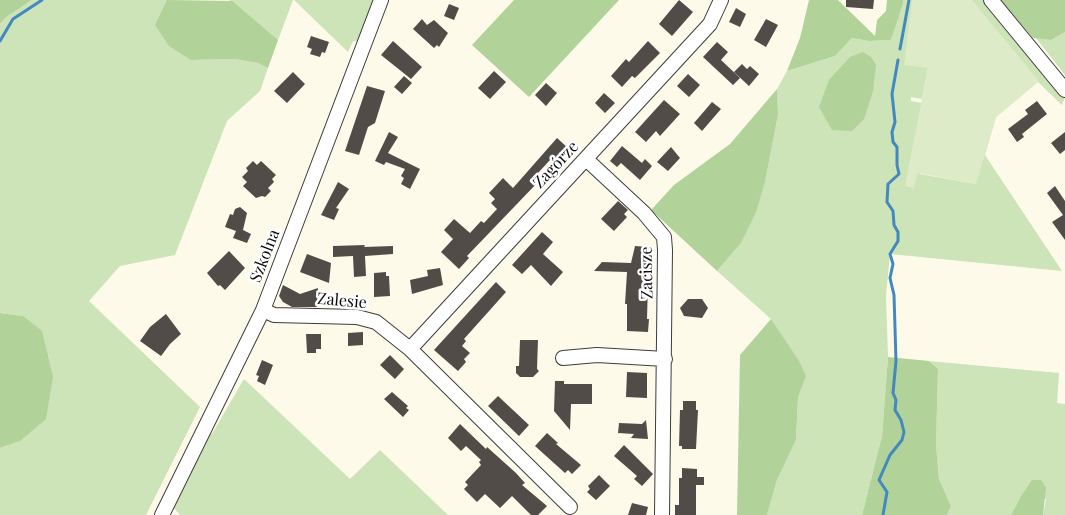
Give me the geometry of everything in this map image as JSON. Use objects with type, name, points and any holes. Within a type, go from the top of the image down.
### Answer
[{"type":"street","name":"Szkolna","points":[[162,515],[263,310],[381,0]]},
{"type":"street","name":"Zagórze","points":[[410,348],[710,24],[721,0]]},
{"type":"street","points":[[991,0],[1065,90]]},
{"type":"street","name":"Zacisze","points":[[586,158],[644,213],[664,237],[665,359],[662,515]]},
{"type":"street","name":"Zalesie","points":[[263,310],[274,315],[358,317],[376,322],[410,348]]},
{"type":"street","points":[[410,348],[570,507]]},
{"type":"street","points":[[563,358],[597,355],[665,359]]},
{"type":"green space","points":[[0,0],[32,0],[5,18],[0,24]]},
{"type":"green space","points":[[32,0],[167,0],[191,60],[235,59],[258,63],[268,68],[260,91],[227,121],[175,255],[120,266],[89,301],[200,407],[146,515],[0,515],[0,448],[20,441],[23,316],[0,313],[0,24],[5,18]]},
{"type":"green space","points":[[167,0],[232,1],[278,40],[268,68],[258,63],[235,59],[191,60],[169,46],[155,25]]},
{"type":"green space","points":[[229,0],[293,0],[278,40]]},
{"type":"green space","points":[[294,0],[374,0],[358,41],[353,41],[348,52]]},
{"type":"green space","points":[[514,0],[619,0],[529,97],[472,45]]},
{"type":"green space","points":[[809,0],[838,0],[875,36],[877,20],[886,11],[887,0],[903,0],[903,3],[891,40],[869,41],[852,38],[835,56],[787,71],[800,38]]},
{"type":"green space","points":[[903,0],[933,0],[928,68],[922,99],[911,97],[911,101],[922,103],[906,186],[935,81],[920,174],[976,184],[964,0],[984,0],[1065,97],[1062,105],[1038,82],[996,117],[985,155],[1062,271],[890,254],[886,296],[888,357],[882,436],[862,515],[767,515],[777,480],[796,440],[798,397],[805,375],[771,319],[717,271],[741,243],[765,182],[778,115],[777,89],[787,71],[835,56],[852,38],[869,41],[891,40]]},
{"type":"green space","points":[[912,0],[972,0],[1039,81],[996,117],[976,184],[917,173],[914,188],[905,186],[928,68],[904,65]]},
{"type":"green space","points":[[1001,0],[1065,0],[1065,32],[1051,40],[1033,38]]},
{"type":"green space","points":[[1065,32],[1065,75],[1036,38],[1051,40]]},
{"type":"green space","points":[[863,52],[871,57],[876,65],[873,91],[864,119],[852,131],[832,130],[819,107],[829,80],[850,57]]},
{"type":"green space","points":[[777,89],[778,115],[765,182],[756,212],[741,243],[717,271],[651,210],[674,185],[730,144]]},
{"type":"green space","points":[[0,313],[23,316],[42,331],[53,377],[46,419],[20,441],[0,448]]},
{"type":"green space","points":[[771,319],[799,361],[806,376],[798,397],[796,440],[777,480],[767,515],[737,515],[740,355]]},
{"type":"green space","points":[[888,357],[929,361],[938,369],[936,445],[939,479],[951,506],[947,515],[862,515],[882,436]]},
{"type":"green space","points":[[929,361],[1059,373],[1057,403],[1065,404],[1065,515],[1043,515],[1046,499],[1020,498],[1011,515],[947,515],[951,506],[939,479],[936,445],[938,369]]},
{"type":"green space","points":[[244,379],[350,479],[380,450],[448,515],[180,515],[173,507],[210,433],[212,434]]},
{"type":"green space","points":[[1032,480],[1041,480],[1046,488],[1043,515],[1011,515],[1020,498]]},
{"type":"building","points":[[679,0],[693,12],[672,36],[659,24]]},
{"type":"building","points":[[846,0],[874,0],[873,9],[846,7]]},
{"type":"building","points":[[449,4],[459,8],[454,20],[444,16]]},
{"type":"building","points":[[736,8],[746,14],[740,27],[729,22]]},
{"type":"building","points":[[422,19],[427,25],[434,20],[448,33],[439,47],[437,45],[434,48],[413,29]]},
{"type":"building","points":[[766,19],[778,25],[766,47],[754,40]]},
{"type":"building","points":[[311,36],[329,42],[325,53],[322,52],[320,57],[310,54],[312,49],[307,47]]},
{"type":"building","points":[[393,41],[422,67],[411,79],[381,55]]},
{"type":"building","points":[[648,41],[660,53],[635,78],[632,76],[622,87],[611,76],[626,59],[629,62]]},
{"type":"building","points":[[717,42],[728,52],[721,60],[740,78],[733,85],[703,57]]},
{"type":"building","points":[[742,64],[747,69],[750,66],[759,74],[749,86],[734,72]]},
{"type":"building","points":[[494,71],[506,82],[490,99],[478,88]]},
{"type":"building","points":[[293,72],[305,84],[287,103],[274,91]]},
{"type":"building","points":[[688,74],[700,85],[689,97],[677,86]]},
{"type":"building","points":[[404,76],[412,83],[402,94],[394,87]]},
{"type":"building","points":[[546,83],[557,93],[546,106],[535,95]]},
{"type":"building","points":[[367,86],[385,91],[375,123],[368,127],[359,155],[345,151]]},
{"type":"building","points":[[604,93],[615,103],[605,113],[595,103]]},
{"type":"building","points":[[664,100],[680,114],[660,136],[656,131],[646,142],[635,132]]},
{"type":"building","points":[[1037,101],[1047,114],[1022,134],[1024,137],[1017,142],[1008,129],[1028,114],[1025,110]]},
{"type":"building","points":[[712,102],[721,109],[702,131],[694,123]]},
{"type":"building","points":[[389,132],[398,137],[388,153],[420,169],[410,189],[401,184],[404,178],[401,176],[405,169],[386,162],[384,165],[375,161]]},
{"type":"building","points":[[1065,132],[1065,150],[1060,154],[1051,143]]},
{"type":"building","points":[[557,138],[568,148],[554,164],[550,160],[538,173],[541,176],[538,179],[540,180],[467,256],[469,258],[459,269],[441,252],[453,239],[444,230],[454,219],[470,233],[481,221],[484,223],[497,209],[491,203],[495,199],[489,193],[503,178],[513,188]]},
{"type":"building","points":[[622,146],[642,163],[645,159],[652,166],[640,180],[621,163],[617,167],[610,161]]},
{"type":"building","points":[[671,147],[680,158],[668,171],[657,162]]},
{"type":"building","points":[[253,161],[257,165],[261,161],[276,175],[272,179],[274,182],[268,188],[271,191],[265,197],[256,198],[243,186],[247,182],[242,177],[248,171],[246,168]]},
{"type":"building","points":[[338,182],[349,189],[336,208],[339,209],[334,220],[321,215]]},
{"type":"building","points":[[1055,186],[1065,201],[1065,240],[1052,222],[1063,215],[1047,193]]},
{"type":"building","points":[[618,201],[628,210],[624,214],[627,217],[614,231],[601,219]]},
{"type":"building","points":[[240,207],[247,213],[243,230],[251,234],[247,243],[233,238],[236,231],[225,227],[230,214],[233,215],[235,209]]},
{"type":"building","points":[[542,232],[553,242],[543,254],[563,272],[551,286],[531,265],[522,274],[512,265]]},
{"type":"building","points":[[365,245],[364,247],[393,246],[393,254],[365,256],[366,276],[354,277],[353,256],[333,257],[333,246]]},
{"type":"building","points":[[635,246],[649,247],[648,332],[627,331],[627,304],[625,304],[627,272],[594,271],[602,262],[631,263]]},
{"type":"building","points":[[229,251],[245,268],[225,290],[220,285],[218,286],[207,273]]},
{"type":"building","points":[[307,254],[331,263],[329,283],[300,272]]},
{"type":"building","points":[[440,268],[443,285],[412,294],[410,280],[428,276],[427,270]]},
{"type":"building","points":[[386,272],[386,276],[389,276],[390,296],[374,297],[374,273]]},
{"type":"building","points":[[496,282],[506,292],[464,339],[466,341],[462,346],[470,353],[464,359],[466,362],[458,371],[434,350]]},
{"type":"building","points":[[283,285],[300,294],[318,288],[317,307],[292,307],[283,302],[279,296]]},
{"type":"building","points":[[688,299],[702,299],[708,308],[702,318],[684,316],[680,308]]},
{"type":"building","points":[[166,314],[181,334],[161,356],[140,341],[150,327]]},
{"type":"building","points":[[363,332],[363,345],[348,346],[348,333]]},
{"type":"building","points":[[306,334],[321,334],[321,349],[316,349],[316,353],[307,353]]},
{"type":"building","points":[[520,340],[538,340],[537,369],[539,371],[533,377],[520,377],[516,373],[516,366],[519,366]]},
{"type":"building","points":[[390,355],[404,369],[395,379],[380,365]]},
{"type":"building","points":[[262,360],[273,365],[265,385],[257,381],[259,376],[256,375]]},
{"type":"building","points":[[627,372],[647,373],[647,398],[626,397]]},
{"type":"building","points":[[555,381],[564,381],[564,384],[592,384],[592,404],[571,404],[570,430],[554,411]]},
{"type":"building","points":[[392,392],[408,406],[406,408],[409,410],[403,417],[384,399]]},
{"type":"building","points":[[498,396],[529,425],[519,436],[488,406]]},
{"type":"building","points":[[683,401],[696,401],[696,410],[698,410],[696,449],[682,449],[682,446],[679,446],[680,410],[683,410]]},
{"type":"building","points":[[646,420],[648,439],[631,438],[634,434],[618,433],[619,423],[642,424]]},
{"type":"building","points":[[460,424],[486,449],[487,447],[516,473],[525,483],[522,485],[547,506],[538,515],[531,515],[512,496],[500,508],[485,494],[477,502],[464,489],[468,485],[465,482],[481,465],[479,462],[481,460],[466,446],[461,451],[448,438]]},
{"type":"building","points":[[547,433],[558,443],[556,444],[581,465],[572,474],[568,470],[565,473],[535,446]]},
{"type":"building","points":[[624,445],[653,474],[642,486],[634,479],[637,476],[614,456]]},
{"type":"building","points":[[682,468],[697,469],[697,477],[704,477],[704,485],[696,485],[696,515],[675,515],[675,505],[679,505],[679,478],[682,478]]},
{"type":"building","points":[[599,475],[610,486],[596,500],[587,492],[590,489],[588,486]]},
{"type":"building","points":[[632,503],[648,507],[646,515],[628,515]]},
{"type":"waterway","points":[[0,41],[13,19],[42,0]]},
{"type":"waterway","points":[[900,49],[909,0]]},
{"type":"waterway","points":[[883,515],[887,492],[879,480],[890,455],[902,440],[904,432],[901,420],[895,410],[896,400],[893,393],[896,361],[894,295],[890,278],[893,264],[890,254],[898,241],[898,232],[894,225],[893,211],[887,202],[888,184],[899,174],[897,147],[893,142],[892,132],[895,122],[892,94],[898,60]]}]
